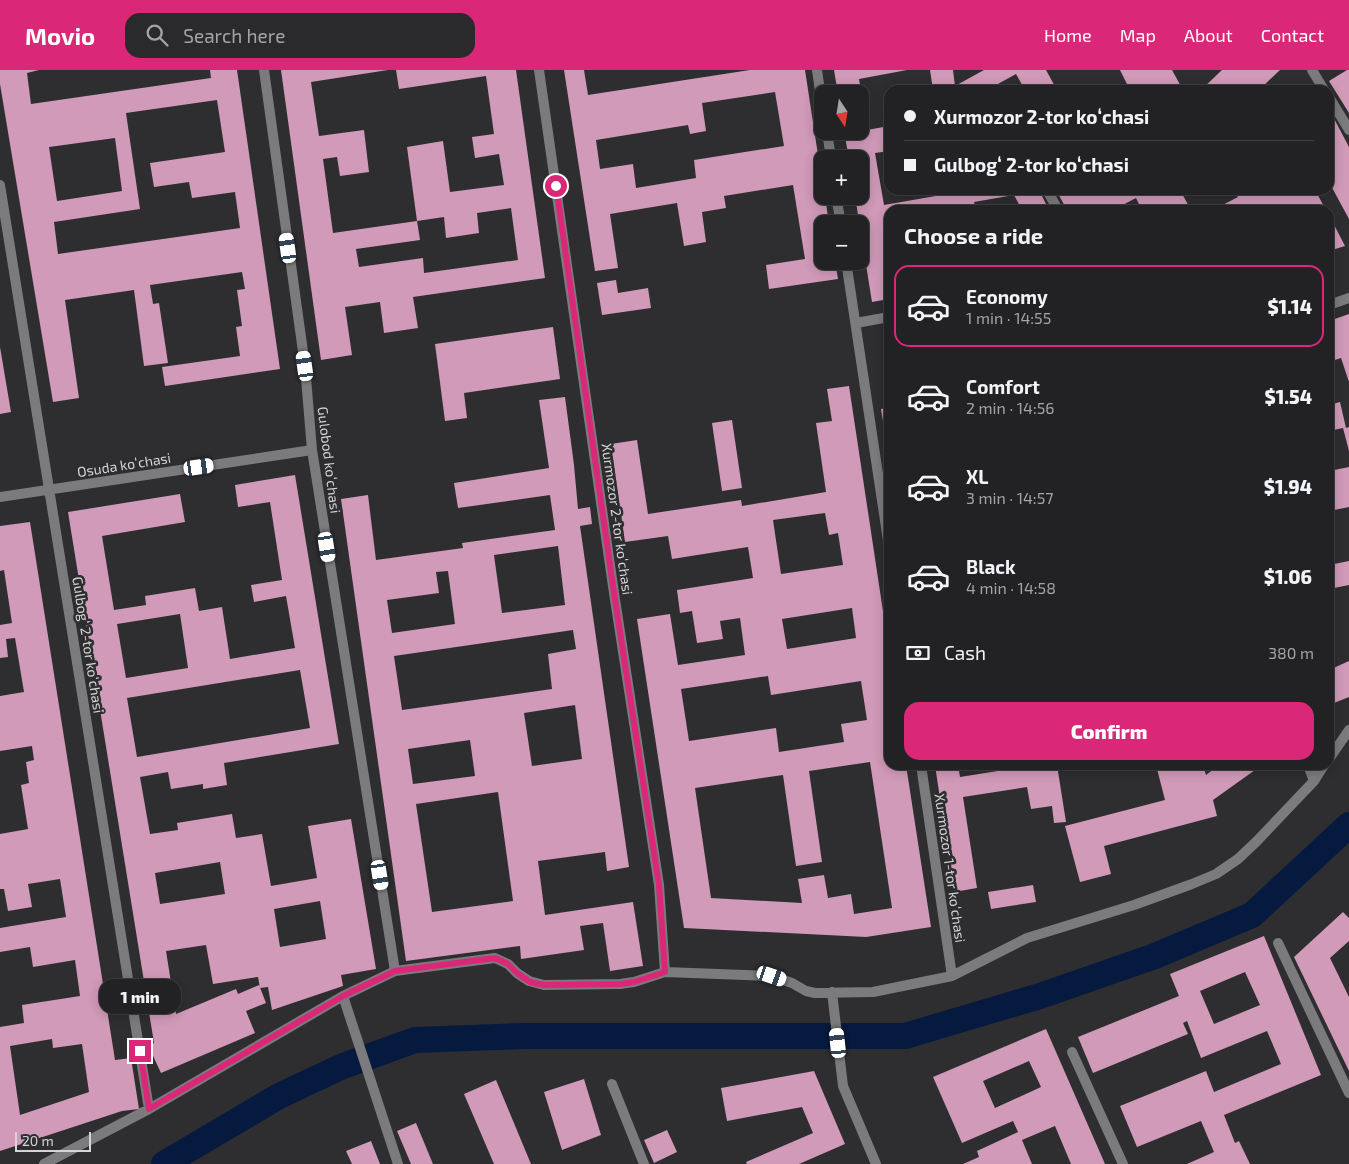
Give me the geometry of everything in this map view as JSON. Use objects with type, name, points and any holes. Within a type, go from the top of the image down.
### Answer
[{"type":"street","name":"Gulobod koʻchasi","points":[[264,70],[305,366],[312,450],[395,971]]},
{"type":"street","name":"Xurmozor 2-tor koʻchasi","points":[[540,70],[614,593],[659,885],[665,972]]},
{"type":"street","points":[[817,70],[819,85]]},
{"type":"street","points":[[1312,70],[1321,85]]},
{"type":"street","points":[[1334,105],[1349,130]]},
{"type":"street","name":"Gulbogʻ 2-tor koʻchasi","points":[[0,186],[149,1109]]},
{"type":"street","points":[[847,270],[884,513]]},
{"type":"street","points":[[1334,302],[1349,298]]},
{"type":"street","points":[[856,323],[884,318]]},
{"type":"street","name":"Osuda koʻchasi","points":[[0,497],[312,450]]},
{"type":"street","points":[[1334,752],[1349,730]]},
{"type":"street","name":"Xurmozor 1-tor koʻchasi","points":[[922,770],[952,976]]},
{"type":"street","points":[[1310,770],[1314,781]]},
{"type":"street","points":[[44,1164],[149,1109],[343,996],[395,971],[495,958],[508,964],[530,982],[544,985],[620,984],[634,982],[665,972],[772,976],[792,983],[806,992],[815,993],[873,992],[952,976],[1027,938],[1134,905],[1216,874],[1250,848],[1314,781],[1321,770]]},
{"type":"street","points":[[1278,943],[1349,1093]]},
{"type":"street","points":[[832,992],[843,1086],[876,1164]]},
{"type":"street","points":[[343,996],[398,1164]]},
{"type":"street","points":[[1072,1052],[1123,1164]]},
{"type":"street","points":[[612,1084],[644,1164]]},
{"type":"building","points":[[0,70],[39,70],[27,73],[31,104],[211,78],[210,70],[237,70],[280,369],[165,386],[162,367],[240,356],[236,327],[242,326],[237,290],[245,289],[242,272],[150,285],[153,304],[159,303],[168,363],[144,366],[134,290],[65,300],[79,398],[53,402],[0,84]],"holes":[[[217,100],[225,152],[150,163],[154,187],[189,182],[192,198],[235,192],[240,228],[58,254],[54,222],[140,209],[126,113]],[[115,138],[122,191],[57,201],[49,147]]]},
{"type":"building","points":[[281,70],[388,70],[311,82],[319,136],[364,130],[369,172],[340,176],[337,157],[323,159],[333,233],[417,221],[407,147],[443,141],[450,192],[504,185],[499,154],[475,158],[472,137],[494,134],[486,76],[399,89],[396,70],[516,70],[545,278],[413,297],[418,328],[384,333],[380,302],[345,307],[352,355],[321,360]],"holes":[[[511,208],[518,260],[424,273],[423,258],[359,267],[356,249],[420,240],[417,221],[444,217],[446,238],[479,233],[477,213]]]},
{"type":"building","points":[[564,70],[584,70],[588,95],[750,70],[805,70],[814,140],[816,140],[817,150],[814,150],[814,205],[826,205],[828,215],[814,215],[814,270],[836,270],[838,279],[769,289],[766,265],[805,259],[793,185],[724,196],[726,208],[702,212],[706,242],[684,246],[677,203],[610,214],[618,268],[595,271]],"holes":[[[775,92],[784,146],[694,160],[696,178],[636,188],[633,164],[600,169],[596,140],[688,125],[690,134],[706,131],[702,103]]]},
{"type":"building","points":[[834,70],[907,70],[859,79],[860,85],[836,85]]},
{"type":"building","points":[[930,70],[953,70],[955,85],[932,85]]},
{"type":"building","points":[[984,70],[1046,70],[1054,85],[1022,85],[1016,74],[996,85],[957,85]]},
{"type":"building","points":[[1120,70],[1172,70],[1180,85],[1128,85]]},
{"type":"building","points":[[1222,70],[1280,70],[1264,85],[1206,85]]},
{"type":"building","points":[[1349,70],[1349,113],[1334,89],[1334,85],[1332,85],[1329,81]]},
{"type":"building","points":[[1334,118],[1349,147],[1349,219],[1334,191]]},
{"type":"building","points":[[884,127],[884,152],[875,153],[884,205],[884,300],[872,302],[867,270],[869,270],[869,215],[858,215],[856,205],[869,205],[869,150],[847,150],[846,140],[869,140],[869,130]]},
{"type":"building","points":[[942,195],[1014,195],[974,202],[975,205],[884,205]]},
{"type":"building","points":[[1014,195],[1042,195],[1046,205],[1019,205]]},
{"type":"building","points":[[1059,195],[1183,195],[1188,205],[1140,205],[1136,198],[1123,205],[1064,205]]},
{"type":"building","points":[[1237,195],[1318,195],[1323,205],[1223,205],[1238,197]]},
{"type":"building","points":[[1334,225],[1345,246],[1334,249]]},
{"type":"building","points":[[616,280],[618,293],[648,288],[651,308],[602,315],[597,283]]},
{"type":"building","points":[[1349,314],[1349,382],[1341,358],[1334,360],[1334,319]]},
{"type":"building","points":[[553,327],[560,379],[464,393],[467,418],[445,421],[435,344]]},
{"type":"building","points":[[0,347],[11,412],[0,414]]},
{"type":"building","points":[[849,386],[884,618],[884,770],[907,770],[931,927],[866,937],[684,928],[637,619],[670,614],[678,665],[745,655],[740,618],[720,621],[723,639],[697,643],[692,611],[680,613],[677,590],[753,578],[748,547],[672,559],[668,536],[625,542],[611,444],[637,440],[648,514],[741,500],[742,506],[826,492],[816,423],[832,421],[827,389]],"holes":[[[825,513],[829,535],[838,533],[843,565],[781,574],[773,520]],[[852,608],[856,638],[787,649],[782,619]],[[768,676],[771,695],[861,681],[867,720],[841,724],[844,742],[779,752],[776,728],[689,741],[681,689]],[[870,762],[892,908],[854,914],[851,894],[828,898],[824,875],[798,879],[802,903],[711,898],[695,788],[783,775],[796,866],[822,862],[809,771]]]},
{"type":"building","points":[[565,397],[578,509],[590,507],[592,524],[580,526],[629,867],[607,871],[605,852],[538,861],[545,915],[633,902],[643,966],[610,971],[603,923],[580,926],[584,950],[521,959],[520,946],[406,961],[341,499],[368,495],[376,560],[463,548],[462,543],[555,530],[550,495],[458,508],[454,483],[549,468],[539,400]],"holes":[[[558,546],[565,605],[502,613],[494,555]],[[448,571],[455,624],[392,633],[387,600],[439,593],[436,572]],[[573,630],[576,649],[548,654],[552,689],[402,710],[394,656]],[[575,705],[582,759],[532,766],[524,713]],[[470,740],[475,776],[413,784],[408,749]],[[498,792],[513,901],[432,912],[416,804]]]},
{"type":"building","points":[[1340,402],[1346,428],[1349,427],[1349,451],[1343,428],[1334,430],[1334,404]]},
{"type":"building","points":[[881,409],[884,409],[884,427]]},
{"type":"building","points":[[732,420],[742,488],[722,491],[712,423]]},
{"type":"building","points":[[1349,467],[1349,507],[1334,510],[1334,470]]},
{"type":"building","points":[[295,475],[339,744],[224,763],[227,785],[203,789],[203,784],[171,789],[168,772],[140,777],[150,834],[178,830],[177,823],[232,814],[236,838],[262,834],[271,886],[317,878],[308,826],[351,819],[376,969],[341,975],[343,986],[272,1010],[268,987],[260,988],[266,1003],[246,1011],[255,1033],[161,1073],[148,1045],[154,1043],[68,512],[180,494],[185,522],[102,536],[114,610],[146,605],[145,596],[195,588],[199,611],[222,607],[230,659],[295,648],[286,596],[254,602],[251,585],[282,580],[270,502],[238,507],[235,485]],"holes":[[[180,614],[188,668],[126,678],[117,624]],[[300,670],[310,728],[137,757],[127,698]],[[220,862],[225,894],[160,904],[155,873]],[[320,901],[326,939],[280,947],[274,909]],[[206,945],[213,984],[258,977],[260,987],[259,985],[238,994],[236,989],[176,1014],[166,951]]]},
{"type":"building","points":[[30,522],[115,1060],[131,1058],[139,1109],[122,1111],[0,1151],[0,1027],[24,1023],[22,1005],[80,996],[75,960],[33,967],[30,947],[0,952],[0,928],[66,917],[60,879],[28,884],[32,907],[8,911],[4,889],[0,889],[0,834],[28,829],[21,785],[29,783],[26,762],[34,760],[32,746],[0,751],[0,696],[24,692],[15,638],[6,639],[8,657],[0,658],[0,625],[12,623],[4,570],[0,571],[0,526]],"holes":[[[52,1039],[53,1048],[82,1044],[89,1092],[20,1115],[10,1046]]]},
{"type":"building","points":[[1349,561],[1349,585],[1334,588],[1334,564]]},
{"type":"building","points":[[1349,661],[1349,697],[1334,703],[1334,668]]},
{"type":"building","points":[[936,770],[959,770],[960,777],[1004,770],[1058,770],[1066,822],[1054,823],[1052,806],[1031,809],[1027,787],[963,797],[977,888],[954,892]]},
{"type":"building","points":[[1157,770],[1204,770],[1206,775],[1212,770],[1255,770],[1213,800],[1217,816],[1104,846],[1111,874],[1080,882],[1065,826],[1165,800]]},
{"type":"building","points":[[1033,885],[1036,902],[991,909],[988,892]]},
{"type":"building","points":[[1343,912],[1349,918],[1349,941],[1330,958],[1349,997],[1349,1071],[1294,957]]},
{"type":"building","points":[[1264,936],[1321,1075],[1224,1115],[1235,1143],[1239,1141],[1250,1164],[1187,1164],[1214,1152],[1201,1121],[1137,1147],[1120,1106],[1206,1071],[1214,1092],[1281,1064],[1267,1031],[1201,1058],[1187,1021],[1183,1023],[1188,1034],[1093,1073],[1078,1037],[1179,996],[1170,974]],"holes":[[[1245,972],[1260,1005],[1214,1024],[1200,991]]]},
{"type":"building","points":[[1046,1029],[1105,1164],[1071,1164],[1055,1126],[1022,1140],[1032,1164],[963,1164],[979,1157],[977,1151],[1018,1132],[1013,1121],[962,1143],[933,1077]],"holes":[[[1029,1061],[1041,1087],[995,1108],[983,1081]]]},
{"type":"building","points":[[814,1071],[845,1144],[799,1164],[747,1164],[746,1162],[813,1133],[802,1107],[727,1121],[721,1088]]},
{"type":"building","points":[[584,1079],[601,1135],[562,1150],[544,1092]]},
{"type":"building","points":[[496,1080],[531,1164],[494,1164],[464,1094]]},
{"type":"building","points":[[416,1123],[433,1164],[411,1164],[397,1131]]},
{"type":"building","points":[[667,1130],[677,1152],[654,1163],[644,1140]]},
{"type":"building","points":[[371,1141],[380,1164],[352,1164],[346,1151]]},
{"type":"waterway","points":[[164,1164],[279,1096],[343,1066],[415,1040],[525,1036],[905,1036],[1040,996],[1155,956],[1252,915],[1349,825]]},
{"type":"route","points":[[140,1051],[149,1109],[343,996],[395,971],[495,958],[508,964],[530,982],[544,985],[620,984],[634,982],[665,972],[659,885],[614,593],[556,186]]}]
